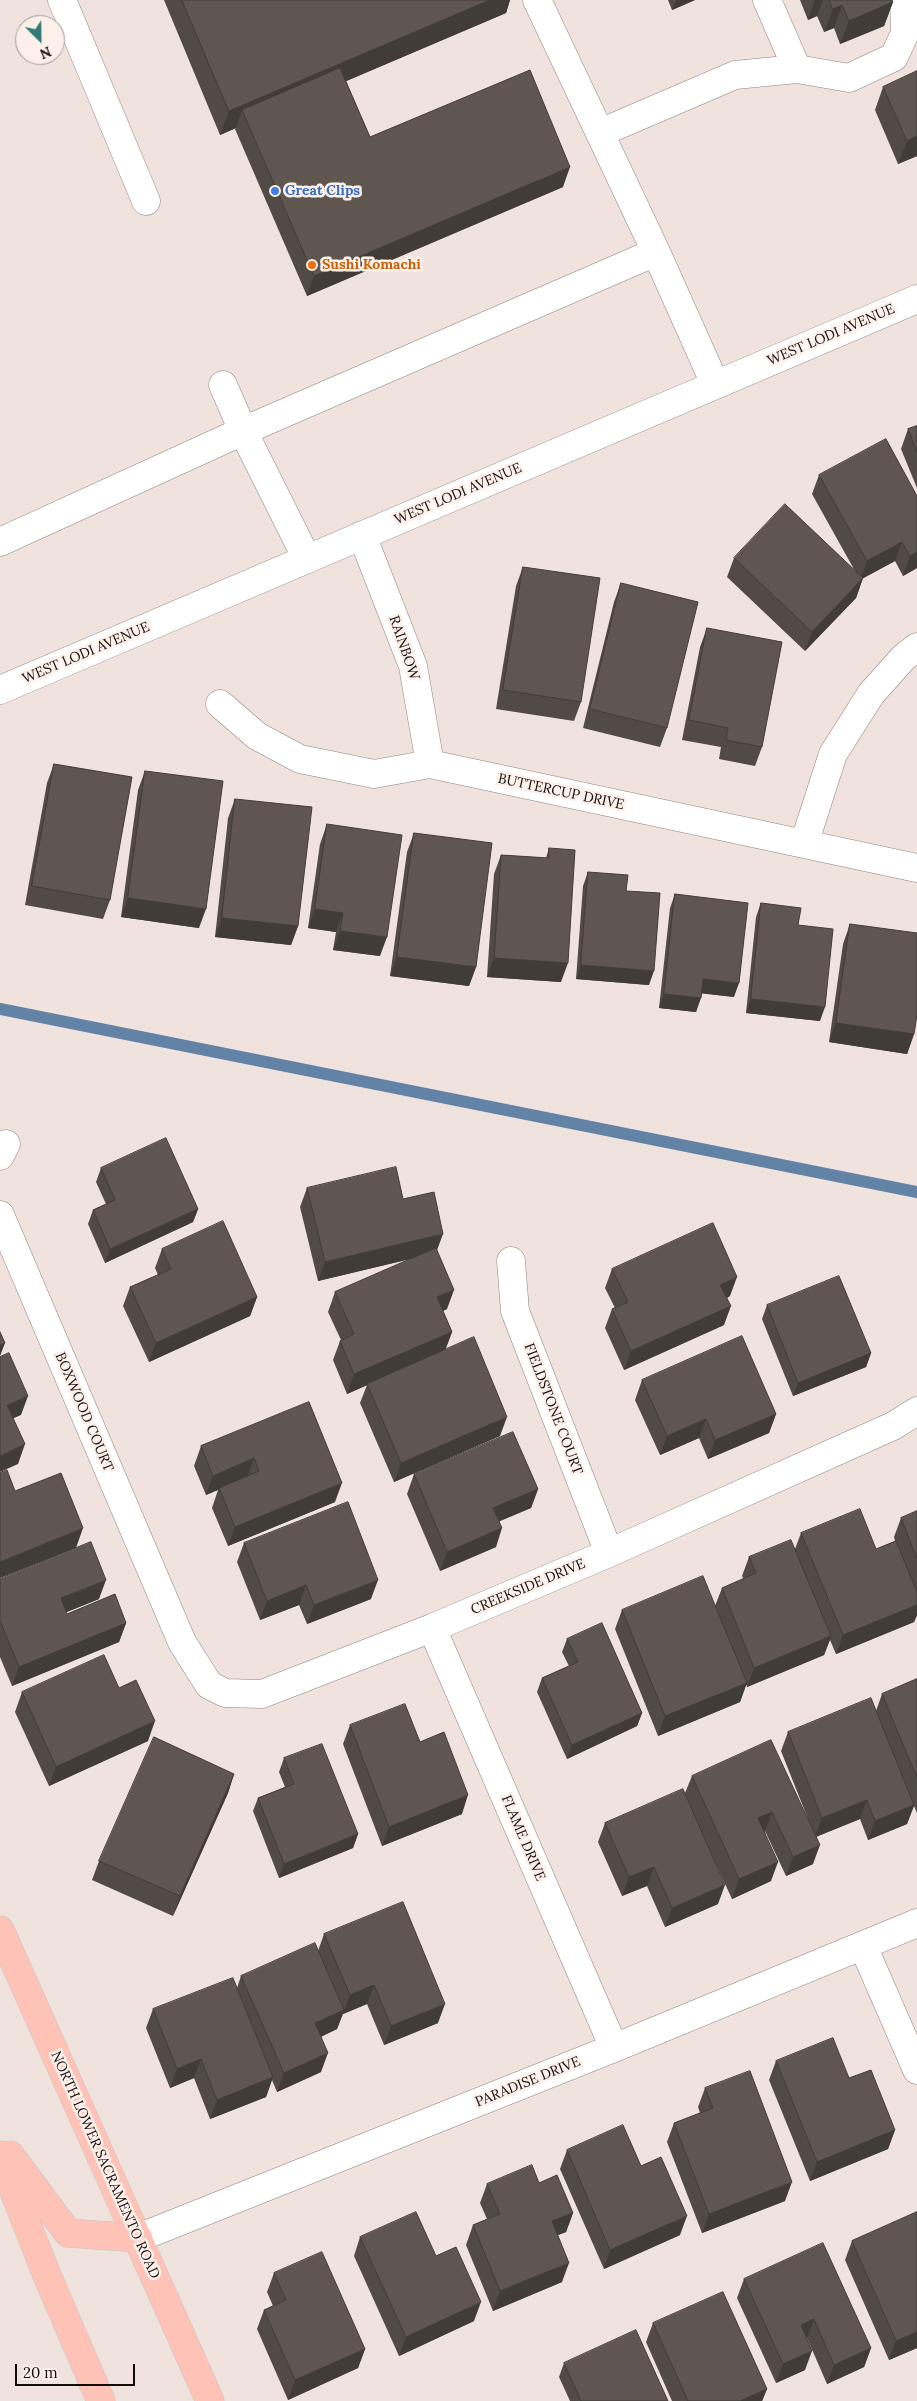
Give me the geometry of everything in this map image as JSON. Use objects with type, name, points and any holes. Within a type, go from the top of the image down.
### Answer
[{"type":"main road","name":"NORTH LOWER SACRAMENTO ROAD","points":[[0,1930],[210,2401]]},
{"type":"main road","points":[[0,2142],[68,2233],[138,2238]]},
{"type":"main road","points":[[0,2155],[46,2273],[101,2401]]},
{"type":"street","points":[[62,0],[146,201]]},
{"type":"street","points":[[537,0],[656,252],[715,384]]},
{"type":"street","points":[[767,0],[797,69]]},
{"type":"street","points":[[600,133],[735,75],[797,69],[849,78],[894,57],[905,33],[904,0]]},
{"type":"street","points":[[0,542],[243,431],[656,252]]},
{"type":"street","name":"WEST LODI AVENUE","points":[[0,690],[715,384],[917,300]]},
{"type":"street","points":[[223,385],[243,431],[307,558]]},
{"type":"street","name":"RAINBOW","points":[[362,535],[413,666],[430,764]]},
{"type":"street","points":[[804,844],[833,754],[871,694],[904,657],[917,647]]},
{"type":"street","name":"BUTTERCUP DRIVE","points":[[220,704],[257,736],[300,759],[374,774],[430,764],[917,868]]},
{"type":"street","name":"BOXWOOD COURT","points":[[0,1215],[168,1610]]},
{"type":"street","name":"FIELDSTONE COURT","points":[[511,1261],[515,1311],[609,1553]]},
{"type":"street","name":"CREEKSIDE DRIVE","points":[[168,1610],[182,1642],[209,1685],[225,1693],[262,1694],[432,1628],[609,1553],[893,1426],[917,1411]]},
{"type":"street","name":"FLAME DRIVE","points":[[432,1628],[614,2048]]},
{"type":"street","name":"PARADISE DRIVE","points":[[138,2238],[614,2048],[917,1923]]},
{"type":"street","points":[[863,1946],[917,2070]]},
{"type":"building","points":[[182,0],[490,0],[229,111]]},
{"type":"building","points":[[829,0],[892,0],[893,2],[849,21],[842,5],[833,9]]},
{"type":"building","points":[[340,68],[370,137],[530,70],[570,167],[314,276],[242,110]]},
{"type":"building","points":[[917,71],[917,136],[907,141],[883,87]]},
{"type":"building","points":[[917,426],[917,452],[908,429]]},
{"type":"building","points":[[886,439],[917,496],[917,552],[910,556],[902,542],[867,561],[819,475]]},
{"type":"building","points":[[785,504],[863,578],[812,632],[734,558]]},
{"type":"building","points":[[523,567],[600,578],[581,702],[503,690]]},
{"type":"building","points":[[621,583],[698,602],[667,728],[590,709]]},
{"type":"building","points":[[707,628],[782,642],[762,747],[726,740],[728,728],[689,720]]},
{"type":"building","points":[[54,764],[132,777],[110,900],[32,886]]},
{"type":"building","points":[[145,771],[223,781],[206,909],[128,898]]},
{"type":"building","points":[[235,799],[312,807],[298,926],[222,918]]},
{"type":"building","points":[[327,824],[402,835],[387,937],[340,931],[343,913],[315,909]]},
{"type":"building","points":[[414,833],[492,843],[476,967],[397,957]]},
{"type":"building","points":[[549,848],[575,850],[568,963],[494,958],[501,855],[549,858]]},
{"type":"building","points":[[588,872],[628,875],[626,891],[660,893],[654,971],[581,965]]},
{"type":"building","points":[[675,894],[748,903],[739,983],[703,979],[701,998],[664,994]]},
{"type":"building","points":[[761,903],[801,908],[798,925],[833,929],[825,1007],[751,999]]},
{"type":"building","points":[[850,924],[917,933],[917,1015],[914,1034],[836,1023]]},
{"type":"building","points":[[166,1138],[198,1209],[110,1249],[93,1210],[115,1200],[101,1168]]},
{"type":"building","points":[[396,1167],[403,1199],[434,1192],[443,1234],[325,1262],[307,1188]]},
{"type":"building","points":[[223,1221],[257,1297],[156,1343],[130,1287],[171,1269],[162,1249]]},
{"type":"building","points":[[713,1223],[737,1277],[720,1285],[731,1306],[631,1351],[612,1309],[628,1302],[612,1269]]},
{"type":"building","points":[[436,1248],[454,1290],[437,1297],[452,1332],[354,1374],[340,1341],[354,1334],[335,1292]]},
{"type":"building","points":[[839,1276],[871,1353],[798,1383],[767,1305]]},
{"type":"building","points":[[0,1332],[5,1343],[0,1345]]},
{"type":"building","points":[[742,1336],[776,1414],[715,1440],[706,1419],[667,1436],[642,1380]]},
{"type":"building","points":[[474,1337],[507,1417],[401,1463],[367,1384]]},
{"type":"building","points":[[9,1353],[28,1396],[7,1405],[25,1444],[0,1456],[0,1357]]},
{"type":"building","points":[[309,1402],[342,1483],[235,1527],[219,1488],[259,1471],[254,1458],[213,1476],[201,1446]]},
{"type":"building","points":[[513,1432],[538,1489],[493,1508],[502,1528],[447,1552],[414,1474]]},
{"type":"building","points":[[7,1470],[15,1491],[61,1473],[83,1528],[0,1562],[0,1473]]},
{"type":"building","points":[[348,1502],[378,1580],[314,1605],[306,1585],[267,1601],[244,1543]]},
{"type":"building","points":[[860,1509],[876,1549],[896,1541],[917,1592],[917,1605],[843,1635],[801,1533]]},
{"type":"building","points":[[917,1511],[917,1559],[901,1518]]},
{"type":"building","points":[[791,1540],[831,1636],[754,1668],[722,1588],[756,1573],[749,1557]]},
{"type":"building","points":[[91,1542],[106,1580],[61,1598],[67,1614],[115,1594],[126,1623],[19,1667],[0,1621],[0,1579]]},
{"type":"building","points":[[703,1576],[747,1683],[665,1716],[622,1610]]},
{"type":"building","points":[[602,1623],[642,1713],[572,1745],[542,1678],[578,1662],[567,1639]]},
{"type":"building","points":[[104,1655],[119,1688],[136,1680],[155,1721],[56,1767],[22,1692]]},
{"type":"building","points":[[917,1679],[917,1778],[882,1694]]},
{"type":"building","points":[[871,1698],[914,1805],[875,1821],[867,1800],[822,1818],[788,1732]]},
{"type":"building","points":[[405,1704],[420,1742],[444,1732],[468,1795],[389,1827],[350,1725]]},
{"type":"building","points":[[154,1737],[234,1774],[180,1896],[99,1861]]},
{"type":"building","points":[[771,1740],[820,1845],[793,1857],[772,1812],[758,1818],[778,1862],[739,1879],[692,1776]]},
{"type":"building","points":[[322,1744],[358,1834],[284,1864],[258,1798],[294,1784],[284,1758]]},
{"type":"building","points":[[683,1789],[725,1885],[672,1908],[654,1867],[629,1877],[605,1823]]},
{"type":"building","points":[[403,1902],[445,2004],[391,2026],[374,1985],[350,1995],[324,1934]]},
{"type":"building","points":[[315,1943],[344,2010],[315,2023],[328,2053],[284,2073],[241,1976]]},
{"type":"building","points":[[233,1978],[273,2077],[217,2100],[201,2059],[177,2069],[153,2009]]},
{"type":"building","points":[[833,2038],[849,2078],[871,2070],[895,2130],[817,2162],[776,2061]]},
{"type":"building","points":[[750,2071],[792,2182],[709,2214],[674,2123],[713,2108],[705,2088]]},
{"type":"building","points":[[623,2125],[641,2166],[661,2157],[687,2216],[610,2250],[567,2150]]},
{"type":"building","points":[[532,2165],[539,2183],[557,2175],[573,2213],[552,2221],[569,2263],[500,2291],[473,2225],[500,2214],[487,2184]]},
{"type":"building","points":[[416,2212],[436,2256],[456,2247],[481,2302],[406,2337],[360,2237]]},
{"type":"building","points":[[917,2212],[917,2332],[896,2341],[852,2241]]},
{"type":"building","points":[[823,2243],[871,2348],[834,2365],[814,2319],[801,2325],[812,2351],[783,2364],[744,2279]]},
{"type":"building","points":[[322,2252],[365,2349],[295,2380],[264,2310],[286,2300],[274,2273]]},
{"type":"building","points":[[723,2292],[767,2389],[740,2401],[688,2401],[653,2323]]},
{"type":"building","points":[[636,2330],[668,2401],[581,2401],[564,2363]]},
{"type":"waterway","points":[[0,1009],[917,1192]]},
{"type":"place","name":"Great Clips","points":[[275,191]]},
{"type":"place","name":"Sushi Komachi","points":[[312,265]]}]
